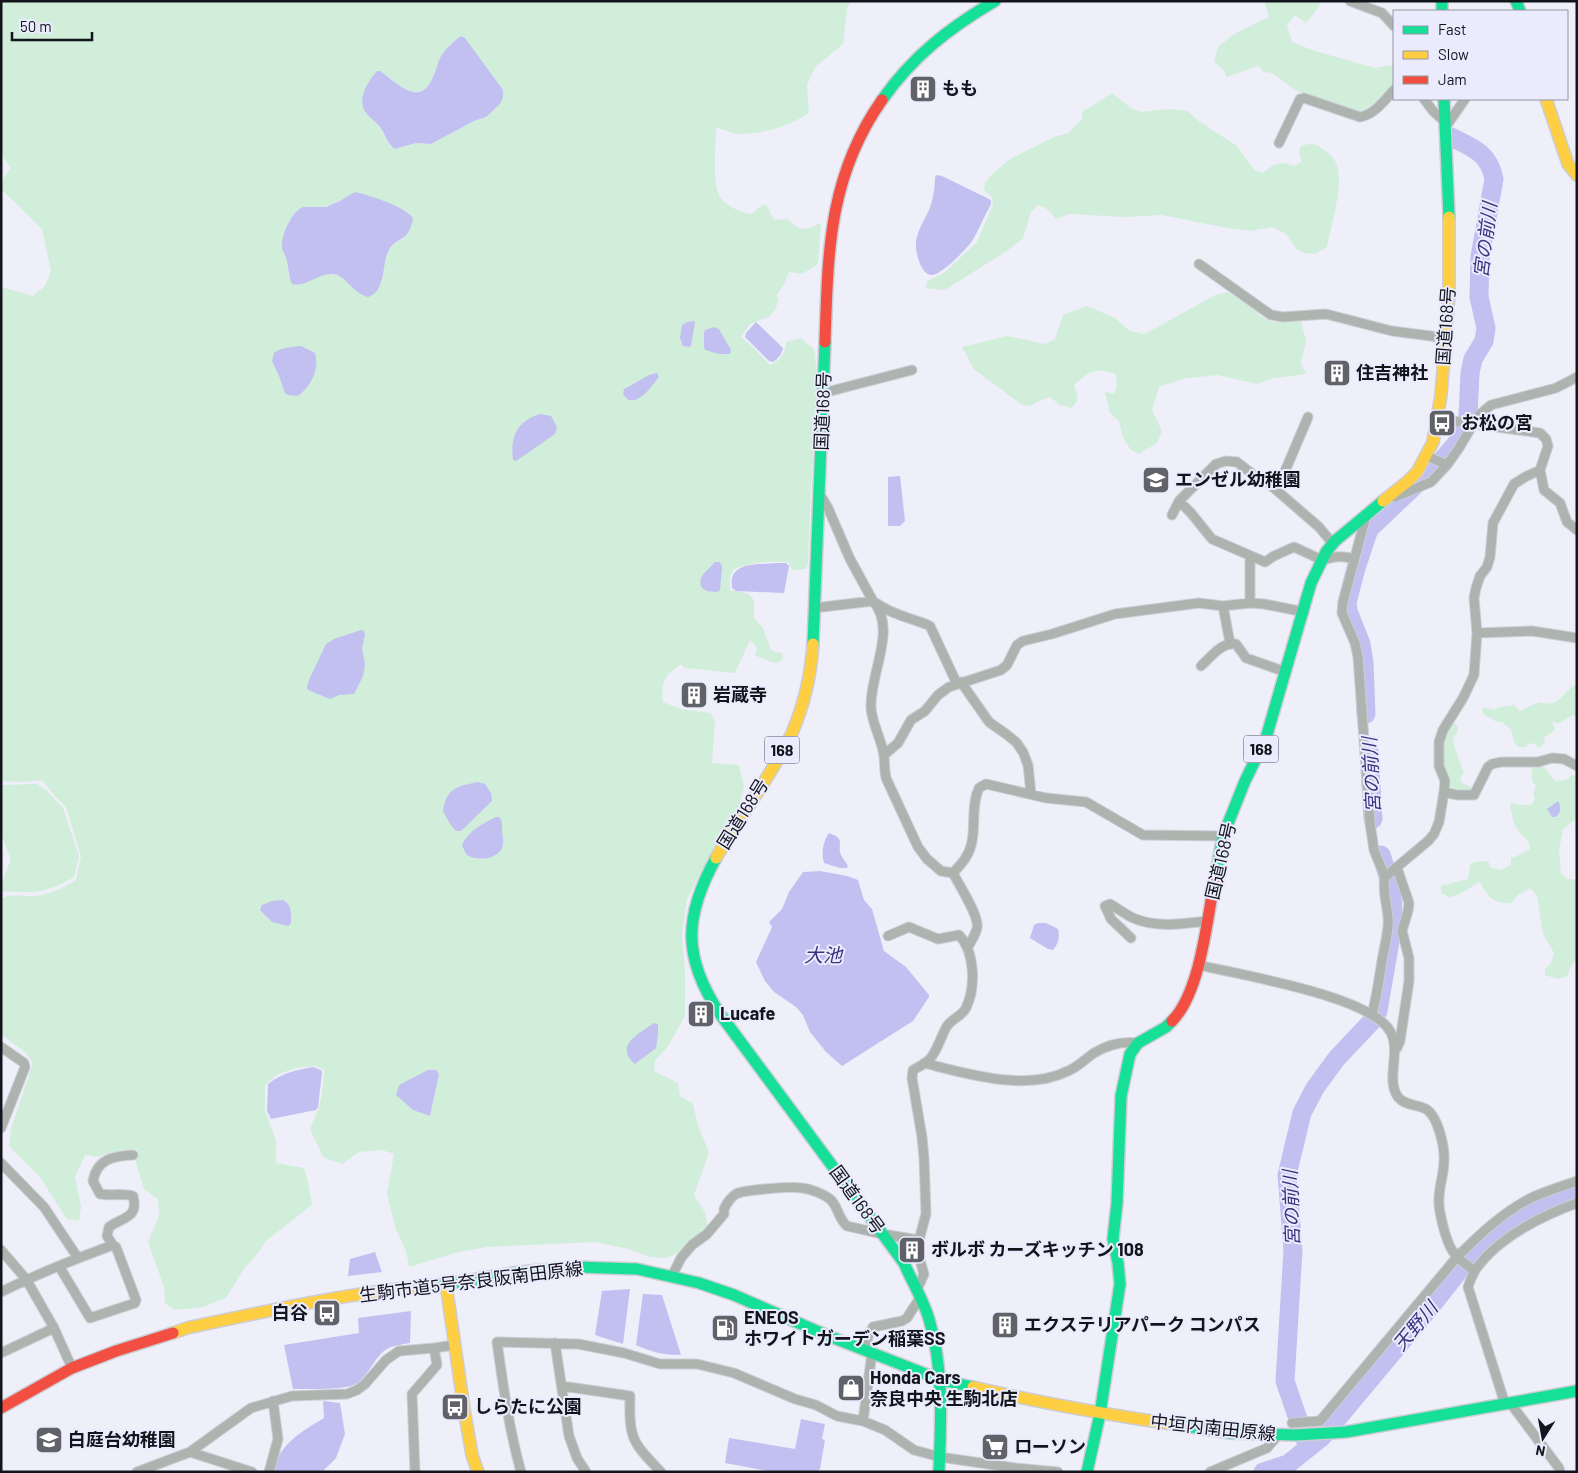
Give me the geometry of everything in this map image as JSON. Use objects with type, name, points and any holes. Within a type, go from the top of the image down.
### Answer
[{"type":"main road","name":"国道168号","points":[[940,1472],[940,1380],[934,1336],[919,1293],[904,1263],[704,990],[696,967],[692,947],[692,921],[697,897],[707,875],[787,742],[808,687],[812,657],[820,494],[830,234],[836,202],[847,164],[879,102],[902,73],[930,44],[956,25],[995,1]]},
{"type":"main road","name":"国道168号","points":[[1138,1043],[1166,1027],[1178,1015],[1194,984],[1208,921],[1223,836],[1245,781],[1266,738],[1311,584],[1322,560],[1333,544],[1366,513],[1407,482],[1417,472],[1433,442],[1438,419],[1446,338],[1450,232],[1444,100]]},
{"type":"main road","points":[[1546,100],[1568,164],[1577,175]]},
{"type":"main road","points":[[1087,1472],[1100,1414],[1120,1284],[1118,1263],[1112,1239],[1117,1203],[1121,1096],[1130,1054],[1138,1043]]},
{"type":"main road","name":"生駒市道5号奈良阪南田原線","points":[[1,1408],[72,1368],[116,1351],[187,1328],[361,1294],[446,1284],[520,1272],[576,1267],[637,1269],[699,1283],[734,1295],[868,1352],[940,1380]]},
{"type":"main road","points":[[446,1284],[472,1455],[478,1472]]},
{"type":"main road","name":"中垣内南田原線","points":[[940,1380],[1100,1414],[1232,1433],[1278,1435],[1346,1432],[1577,1391]]},
{"type":"street","points":[[1350,1],[1382,13],[1393,25]]},
{"type":"street","points":[[1280,143],[1300,99],[1304,98],[1360,117],[1366,116],[1379,107],[1393,91]]},
{"type":"street","points":[[1425,100],[1445,125],[1464,100]]},
{"type":"street","points":[[1199,264],[1271,315],[1282,317],[1326,314],[1392,331],[1446,338]]},
{"type":"street","points":[[823,393],[912,370]]},
{"type":"street","points":[[1381,502],[1431,482],[1447,465],[1478,416],[1492,405],[1556,388],[1577,377]]},
{"type":"street","points":[[1276,490],[1308,417]]},
{"type":"street","points":[[1438,419],[1540,433],[1546,439],[1548,446],[1540,470],[1544,490],[1560,503],[1567,522],[1577,530]]},
{"type":"street","points":[[1426,456],[1447,465]]},
{"type":"street","points":[[1172,515],[1178,502],[1216,464],[1226,461],[1237,462],[1254,476],[1267,482],[1319,527],[1333,544]]},
{"type":"street","points":[[1385,877],[1428,841],[1434,834],[1439,822],[1445,781],[1439,766],[1439,742],[1443,730],[1463,698],[1474,675],[1477,632],[1474,598],[1480,576],[1487,567],[1490,557],[1493,522],[1514,484],[1540,470]]},
{"type":"street","points":[[820,494],[850,558],[882,613],[883,626],[880,659],[871,700],[871,711],[884,755],[883,768],[886,778],[918,847],[927,859],[941,871],[953,873]]},
{"type":"street","points":[[1178,502],[1191,513],[1212,539],[1266,562],[1274,556],[1294,547],[1322,560],[1338,555],[1354,559]]},
{"type":"street","points":[[1366,513],[1342,602],[1342,613],[1355,644],[1358,657],[1370,823],[1374,850],[1385,877],[1384,889],[1388,912],[1388,926],[1375,1016]]},
{"type":"street","points":[[1250,556],[1250,603]]},
{"type":"street","points":[[814,608],[874,602],[882,608],[930,626],[959,683],[988,722],[1016,742],[1023,752],[1028,765],[1031,794]]},
{"type":"street","points":[[884,755],[898,743],[911,720],[925,711],[938,695],[948,687],[1001,670],[1007,665],[1017,645],[1022,641],[1052,634],[1115,614],[1199,603],[1223,606],[1250,603],[1264,604],[1304,612]]},
{"type":"street","points":[[1223,606],[1230,643]]},
{"type":"street","points":[[1477,632],[1532,631],[1577,638]]},
{"type":"street","points":[[1201,666],[1221,647],[1230,643],[1236,644],[1246,658],[1286,672]]},
{"type":"street","points":[[1444,792],[1466,796],[1474,794],[1488,767],[1501,762],[1538,762],[1552,758],[1564,759],[1577,766]]},
{"type":"street","points":[[953,873],[966,858],[970,849],[976,795],[979,788],[986,784],[1046,798],[1086,802],[1143,835],[1223,836]]},
{"type":"street","points":[[1396,1050],[1400,1041],[1409,981],[1408,958],[1402,930],[1409,903],[1397,868]]},
{"type":"street","points":[[953,873],[976,920],[977,928],[968,947]]},
{"type":"street","points":[[1132,938],[1111,919],[1105,906],[1110,904],[1133,918],[1149,923],[1189,924],[1208,921]]},
{"type":"street","points":[[863,1421],[869,1334],[873,1326],[902,1321],[907,1318],[919,1293],[924,1274],[918,1254],[919,1240],[926,1214],[924,1158],[912,1078],[913,1070],[929,1060],[949,1024],[966,1009],[970,998],[972,982],[971,956],[966,942],[959,935],[938,939],[910,927],[888,936]]},
{"type":"street","points":[[1199,965],[1300,988],[1358,1006],[1375,1016],[1389,1029],[1395,1040],[1396,1050],[1393,1081],[1395,1090],[1399,1098],[1404,1102],[1426,1109],[1433,1116],[1439,1129],[1444,1161],[1439,1199],[1440,1211],[1451,1249],[1457,1257],[1474,1271]]},
{"type":"street","points":[[924,1063],[987,1078],[1028,1081],[1068,1072],[1094,1053],[1108,1046],[1126,1042],[1138,1043]]},
{"type":"street","points":[[1,1047],[24,1063],[25,1068],[2,1123]]},
{"type":"street","points":[[59,1266],[90,1318],[135,1303],[136,1300],[116,1247],[108,1236],[109,1227],[129,1217],[134,1211],[135,1203],[133,1196],[100,1194],[93,1181],[95,1173],[105,1161],[114,1157],[133,1155]]},
{"type":"street","points":[[1,1162],[44,1207],[78,1258]]},
{"type":"street","points":[[1292,1423],[1320,1421],[1457,1257],[1481,1233],[1514,1208],[1533,1198],[1577,1181]]},
{"type":"street","points":[[672,1276],[681,1258],[692,1245],[707,1234],[724,1214],[724,1209],[734,1194],[742,1191],[791,1187],[804,1188],[831,1200],[843,1223],[848,1226],[919,1240]]},
{"type":"street","points":[[1560,1472],[1559,1468],[1508,1404],[1468,1287],[1474,1271],[1484,1259],[1504,1242],[1530,1224],[1557,1210],[1577,1204]]},
{"type":"street","points":[[1,1292],[78,1258],[113,1245]]},
{"type":"street","points":[[1,1250],[26,1280],[54,1328],[72,1368]]},
{"type":"street","points":[[1,1353],[54,1328]]},
{"type":"street","points":[[521,1472],[515,1452],[504,1395],[497,1342],[578,1344],[624,1353],[660,1364],[697,1364],[734,1373],[795,1399],[816,1405],[837,1416],[863,1421],[885,1430],[914,1450],[940,1457],[1058,1472]]},
{"type":"street","points":[[555,1343],[569,1436],[586,1472]]},
{"type":"street","points":[[136,1472],[190,1452],[250,1408],[292,1396],[347,1394],[365,1384],[386,1360],[399,1351],[455,1345]]},
{"type":"street","points":[[415,1472],[412,1394],[437,1366],[434,1348]]},
{"type":"street","points":[[562,1386],[630,1396],[629,1418],[631,1433],[638,1447],[661,1472]]},
{"type":"street","points":[[270,1472],[278,1439],[272,1401]]},
{"type":"street","points":[[1210,1472],[1267,1448],[1278,1435]]},
{"type":"street","points":[[190,1452],[252,1472]]},
{"type":"green space","points":[[1,1],[851,1],[847,8],[843,44],[815,67],[807,85],[809,113],[785,125],[757,133],[736,134],[716,128],[716,181],[720,198],[724,202],[737,210],[750,214],[766,204],[774,220],[787,219],[800,229],[809,228],[821,223],[818,264],[802,274],[789,272],[775,298],[779,296],[776,308],[770,316],[750,324],[741,337],[770,365],[782,356],[786,342],[801,338],[814,349],[818,383],[808,563],[806,569],[792,570],[788,562],[768,562],[734,569],[730,577],[730,590],[747,593],[754,600],[754,618],[763,628],[771,650],[782,653],[783,657],[780,662],[774,662],[755,655],[757,648],[750,640],[735,673],[685,668],[681,664],[667,676],[663,684],[663,702],[680,709],[711,713],[715,722],[712,763],[739,765],[744,786],[740,804],[722,833],[687,899],[682,935],[685,971],[685,1016],[668,1046],[655,1061],[654,1071],[678,1083],[680,1096],[693,1104],[698,1126],[709,1152],[694,1195],[706,1214],[707,1226],[681,1252],[666,1258],[649,1257],[629,1249],[595,1242],[487,1247],[458,1252],[409,1267],[406,1251],[396,1230],[387,1194],[394,1154],[382,1150],[359,1152],[342,1164],[323,1157],[310,1129],[320,1101],[324,1070],[316,1066],[297,1068],[278,1074],[265,1085],[265,1110],[276,1141],[276,1163],[304,1168],[312,1205],[267,1240],[243,1270],[226,1298],[203,1307],[174,1310],[165,1303],[164,1287],[148,1242],[159,1216],[158,1199],[144,1189],[136,1163],[137,1149],[112,1152],[98,1157],[85,1155],[75,1177],[81,1207],[79,1221],[67,1219],[39,1176],[9,1146],[11,1129],[33,1063],[25,1052],[1,1034],[1,899],[14,895],[41,895],[67,885],[76,880],[81,856],[66,807],[42,780],[24,782],[1,781],[1,287],[33,296],[45,286],[51,271],[42,229],[1,189],[1,182],[11,168],[1,154]],"holes":[[[462,36],[486,117],[474,121],[431,144],[416,143],[395,149],[391,147],[379,126],[366,113],[362,103],[377,71],[380,71],[396,83],[413,92],[424,90],[431,81],[444,52]],[[367,195],[407,212],[404,238],[392,247],[385,261],[342,277],[332,274],[326,275],[300,285],[289,278],[282,245],[288,222],[303,207],[326,207],[346,198]]]},
{"type":"green space","points":[[1264,1],[1321,1],[1306,23],[1295,15],[1287,25],[1292,42],[1315,51],[1375,68],[1393,66],[1393,86],[1364,111],[1347,109],[1295,90],[1272,73],[1264,72],[1258,66],[1226,77],[1224,70],[1214,62],[1218,47],[1234,34],[1269,17]]},
{"type":"green space","points":[[1112,93],[1132,109],[1142,112],[1168,109],[1188,111],[1197,120],[1237,146],[1254,170],[1263,173],[1273,165],[1283,163],[1294,166],[1302,162],[1299,153],[1301,146],[1312,144],[1325,150],[1336,163],[1339,181],[1327,247],[1315,254],[1303,253],[1296,249],[1286,234],[1272,227],[1250,231],[1162,215],[1124,217],[1069,214],[1056,219],[1048,210],[1038,205],[1031,212],[1023,238],[1008,250],[945,290],[926,288],[927,281],[944,273],[977,242],[993,204],[992,197],[984,190],[985,183],[992,174],[1010,159],[1056,136],[1067,134],[1082,119],[1082,112]]},
{"type":"green space","points":[[1228,292],[1272,322],[1301,321],[1306,341],[1301,363],[1306,374],[1270,379],[1258,384],[1217,375],[1182,379],[1159,387],[1152,410],[1162,431],[1157,443],[1139,454],[1131,450],[1123,438],[1119,421],[1109,412],[1105,392],[1114,394],[1117,384],[1115,374],[1097,371],[1084,377],[1074,385],[1077,398],[1076,403],[1071,408],[1060,405],[1050,397],[1031,406],[1022,405],[974,369],[962,347],[1007,336],[1046,344],[1055,339],[1063,315],[1087,306],[1115,318],[1130,331],[1144,334],[1215,295]]},
{"type":"green space","points":[[1577,684],[1577,718],[1573,715],[1559,723],[1552,722],[1555,729],[1544,737],[1545,743],[1539,748],[1529,743],[1526,747],[1518,747],[1514,742],[1511,730],[1502,722],[1497,722],[1483,714],[1483,707],[1494,710],[1514,705],[1520,711],[1539,702],[1552,703],[1560,699],[1571,687]]},
{"type":"green space","points":[[1452,721],[1458,726],[1453,741],[1464,772],[1460,779],[1463,784],[1473,787],[1471,792],[1452,791],[1447,786],[1440,744]]},
{"type":"green space","points":[[1537,765],[1545,767],[1556,781],[1566,780],[1572,775],[1577,776],[1577,818],[1563,829],[1559,851],[1561,873],[1567,879],[1574,879],[1577,884],[1577,958],[1567,976],[1558,979],[1545,975],[1545,969],[1551,963],[1554,953],[1543,934],[1537,895],[1530,888],[1518,895],[1511,903],[1495,901],[1480,882],[1452,897],[1441,893],[1441,886],[1468,879],[1470,865],[1474,862],[1488,861],[1491,868],[1501,870],[1511,865],[1511,858],[1530,849],[1527,840],[1516,827],[1512,816],[1511,802],[1520,805],[1531,805],[1535,799],[1533,793],[1536,786],[1532,781],[1532,769]]},
{"type":"green space","points":[[37,784],[46,790],[63,808],[79,856],[74,877],[55,887],[39,891],[1,891],[1,885],[11,859],[1,834],[3,831],[1,829],[1,785]]},
{"type":"water","points":[[461,36],[465,38],[503,90],[500,104],[486,117],[474,121],[431,144],[416,143],[395,149],[388,142],[380,127],[363,108],[362,102],[367,85],[377,71],[380,71],[409,91],[419,92],[424,90],[431,81],[442,55]]},
{"type":"water","points":[[937,175],[991,200],[991,204],[967,248],[948,266],[931,275],[924,271],[920,263],[916,250],[916,241],[934,194],[935,177]]},
{"type":"water","points":[[355,192],[394,205],[413,218],[408,232],[388,252],[377,290],[368,297],[362,295],[342,277],[333,274],[328,274],[302,284],[292,284],[286,257],[282,250],[283,236],[291,218],[303,207],[326,207]]},
{"type":"water","points":[[694,321],[691,346],[683,346],[680,338],[682,325]]},
{"type":"water","points":[[756,322],[783,348],[777,359],[773,362],[769,361],[745,337],[746,333]]},
{"type":"water","points":[[714,327],[719,329],[731,350],[730,354],[719,354],[705,350],[704,332]]},
{"type":"water","points":[[301,346],[315,353],[315,371],[303,392],[298,396],[288,395],[285,393],[272,361],[274,353],[283,348]]},
{"type":"water","points":[[657,373],[659,377],[638,399],[628,400],[623,394],[624,389],[649,375]]},
{"type":"water","points":[[540,414],[551,416],[557,427],[555,434],[516,461],[513,460],[513,444],[517,431],[526,421]]},
{"type":"water","points":[[900,476],[905,521],[900,526],[888,526],[888,477]]},
{"type":"water","points":[[715,562],[720,562],[722,567],[720,590],[717,592],[707,591],[702,588],[701,580]]},
{"type":"water","points":[[786,563],[789,566],[784,593],[736,591],[732,588],[732,579],[739,569],[745,566]]},
{"type":"water","points":[[361,630],[364,631],[365,635],[362,648],[365,664],[363,676],[354,694],[339,695],[330,699],[308,690],[309,680],[326,644],[334,639]]},
{"type":"water","points":[[478,782],[485,784],[491,793],[492,801],[461,831],[456,831],[443,811],[447,797],[454,789]]},
{"type":"water","points":[[1558,801],[1560,812],[1557,816],[1552,817],[1547,809]]},
{"type":"water","points":[[496,817],[499,817],[502,824],[503,844],[499,852],[491,857],[481,859],[467,855],[462,846],[467,836]]},
{"type":"water","points":[[829,833],[839,839],[841,854],[848,867],[840,868],[824,863],[823,848]]},
{"type":"water","name":"大池","points":[[820,871],[858,880],[864,900],[872,909],[884,951],[906,967],[929,995],[913,1021],[842,1066],[826,1052],[810,1032],[803,1015],[796,1007],[774,992],[765,981],[756,962],[772,927],[769,922],[782,909],[789,892],[803,872]]},
{"type":"water","points":[[283,900],[288,904],[290,910],[291,923],[288,926],[272,922],[260,910],[262,905],[272,901]]},
{"type":"water","points":[[1046,923],[1058,929],[1057,945],[1053,950],[1030,938],[1034,925]]},
{"type":"water","points":[[654,1023],[658,1024],[656,1048],[635,1064],[629,1057],[628,1046],[631,1040]]},
{"type":"water","points":[[313,1067],[321,1070],[322,1073],[316,1110],[271,1119],[267,1111],[268,1084],[289,1072]]},
{"type":"water","points":[[428,1070],[436,1070],[439,1074],[430,1116],[413,1110],[396,1095],[399,1085]]},
{"type":"water","points":[[375,1252],[382,1272],[348,1276],[350,1259]]},
{"type":"water","points":[[630,1289],[623,1344],[595,1335],[602,1291]]},
{"type":"water","points":[[643,1294],[662,1295],[681,1355],[658,1353],[636,1345]]},
{"type":"water","points":[[411,1311],[410,1343],[393,1346],[385,1350],[356,1384],[335,1388],[293,1389],[284,1345],[359,1333],[358,1318]]},
{"type":"water","points":[[323,1401],[340,1403],[345,1434],[336,1458],[322,1472],[274,1472],[272,1466],[288,1443],[324,1418]]},
{"type":"water","points":[[801,1419],[825,1424],[822,1439],[825,1440],[820,1469],[816,1472],[774,1472],[725,1463],[729,1438],[795,1449]]},
{"type":"waterway","name":"宮の前川","points":[[1366,714],[1364,663],[1361,644],[1348,611],[1347,603],[1356,568],[1369,529],[1435,468],[1456,444],[1468,416],[1470,373],[1473,359],[1484,341],[1486,328],[1479,297],[1480,257],[1494,179],[1492,170],[1479,152],[1451,137]]},
{"type":"waterway","name":"宮の前川","points":[[1369,751],[1373,819]]},
{"type":"waterway","name":"宮の前川","points":[[1308,1448],[1285,1381],[1293,1250],[1287,1175],[1302,1113],[1315,1088],[1337,1058],[1374,1019],[1378,1011],[1393,924],[1391,889],[1381,855]]},
{"type":"waterway","name":"天野川","points":[[1263,1472],[1288,1464],[1322,1437],[1469,1258],[1486,1241],[1508,1223],[1526,1212],[1577,1191]]},
{"type":"traffic: fast","points":[[882,100],[919,56],[962,22],[995,1]]},
{"type":"traffic: fast","points":[[1442,1],[1442,10]]},
{"type":"traffic: fast","points":[[1516,1],[1520,10]]},
{"type":"traffic: fast","points":[[1444,100],[1449,217]]},
{"type":"traffic: fast","points":[[813,644],[825,342]]},
{"type":"traffic: fast","points":[[1214,883],[1223,836],[1245,781],[1266,738],[1311,583],[1326,552],[1335,541],[1383,501]]},
{"type":"traffic: fast","points":[[716,858],[705,879],[693,918],[694,955],[699,974],[720,1014],[904,1263],[921,1298],[934,1338],[939,1376],[939,1472]]},
{"type":"traffic: fast","points":[[1087,1472],[1100,1414],[1120,1284],[1113,1239],[1117,1203],[1121,1096],[1130,1054],[1138,1043],[1166,1027],[1172,1021]]},
{"type":"traffic: fast","points":[[415,1287],[520,1272],[576,1267],[637,1269],[699,1283],[734,1295],[826,1335],[941,1380],[973,1387]]},
{"type":"traffic: fast","points":[[1179,1425],[1231,1433],[1296,1435],[1346,1432],[1577,1391]]},
{"type":"traffic: slow","points":[[1546,100],[1568,164],[1577,175]]},
{"type":"traffic: slow","points":[[1383,501],[1417,472],[1433,442],[1441,395],[1449,293],[1449,217]]},
{"type":"traffic: slow","points":[[716,858],[775,765],[792,733],[806,689],[811,667],[813,644]]},
{"type":"traffic: slow","points":[[446,1284],[464,1409],[472,1455],[478,1472]]},
{"type":"traffic: slow","points":[[173,1333],[187,1328],[300,1304],[415,1287]]},
{"type":"traffic: slow","points":[[973,1387],[1075,1408],[1179,1425]]},
{"type":"traffic: jam","points":[[825,342],[830,247],[834,216],[851,158],[864,129],[882,100]]},
{"type":"traffic: jam","points":[[1172,1021],[1182,1009],[1196,975],[1214,883]]},
{"type":"traffic: jam","points":[[1,1408],[72,1368],[116,1351],[173,1333]]},
{"type":"place","name":"もも","points":[[923,89]]},
{"type":"place","name":"住吉神社","points":[[1337,373]]},
{"type":"place","name":"お松の宮","points":[[1442,423]]},
{"type":"place","name":"エンゼル幼稚園","points":[[1156,480]]},
{"type":"place","name":"岩蔵寺","points":[[694,695]]},
{"type":"place","name":"Lucafe","points":[[701,1014]]},
{"type":"place","name":"ボルボ カーズキッチン 108","points":[[912,1250]]},
{"type":"place","name":"白谷","points":[[327,1313]]},
{"type":"place","name":"エクステリアパーク コンパス","points":[[1005,1325]]},
{"type":"place","name":"ENEOS ホワイトガーデン稲葉SS","points":[[725,1328]]},
{"type":"place","name":"Honda Cars 奈良中央 生駒北店","points":[[851,1388]]},
{"type":"place","name":"しらたに公園","points":[[455,1407]]},
{"type":"place","name":"白庭台幼稚園","points":[[49,1440]]},
{"type":"place","name":"ローソン","points":[[995,1447]]}]
